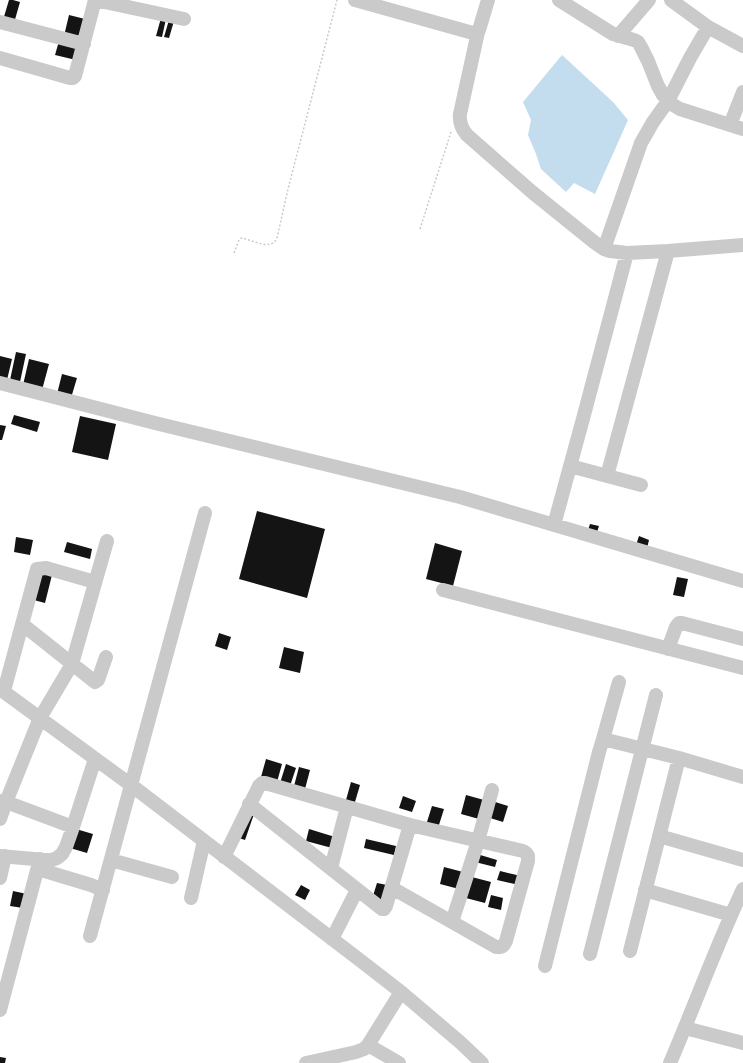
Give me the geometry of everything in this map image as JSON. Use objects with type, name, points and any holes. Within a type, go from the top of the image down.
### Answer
[{"type":"street","points":[[0,58],[73,78],[75,76],[95,0],[184,19]]},
{"type":"street","points":[[355,0],[468,32],[478,32]]},
{"type":"street","points":[[488,0],[478,32],[461,104],[460,122],[463,130],[473,140],[532,192],[604,249],[614,252],[627,253],[743,245]]},
{"type":"street","points":[[559,0],[609,32],[638,42],[648,61],[658,86],[670,103],[680,108],[736,127],[743,92]]},
{"type":"street","points":[[618,36],[649,0]]},
{"type":"street","points":[[671,0],[708,27],[743,46]]},
{"type":"street","points":[[0,22],[84,44]]},
{"type":"street","points":[[604,249],[641,144],[653,122],[668,101],[708,27]]},
{"type":"street","points":[[607,476],[668,251]]},
{"type":"street","points":[[554,525],[627,253]]},
{"type":"street","points":[[0,383],[460,497],[743,581]]},
{"type":"street","points":[[570,466],[641,485]]},
{"type":"street","points":[[90,936],[205,513]]},
{"type":"street","points":[[0,819],[3,802],[40,718],[72,664],[107,541]]},
{"type":"street","points":[[95,582],[46,568],[37,569],[2,690],[131,785],[401,992],[482,1063]]},
{"type":"street","points":[[443,590],[743,668]]},
{"type":"street","points":[[668,649],[676,627],[679,623],[743,639]]},
{"type":"street","points":[[22,624],[96,682],[106,657]]},
{"type":"street","points":[[545,966],[599,752],[619,682]]},
{"type":"street","points":[[590,954],[656,695]]},
{"type":"street","points":[[603,739],[679,758],[743,777]]},
{"type":"street","points":[[630,951],[679,758]]},
{"type":"street","points":[[39,864],[60,856],[66,847],[74,827],[94,759]]},
{"type":"street","points":[[224,857],[249,804],[259,786],[265,783],[410,825],[523,851],[528,856],[525,875],[506,941],[502,947],[496,947],[392,888]]},
{"type":"street","points":[[452,922],[492,790]]},
{"type":"street","points":[[3,802],[74,827]]},
{"type":"street","points":[[249,804],[382,909],[385,908],[392,888],[410,825]]},
{"type":"street","points":[[331,868],[348,807]]},
{"type":"street","points":[[659,836],[743,860]]},
{"type":"street","points":[[191,898],[204,841]]},
{"type":"street","points":[[0,878],[3,856],[39,864],[103,890]]},
{"type":"street","points":[[111,860],[172,877]]},
{"type":"street","points":[[0,1010],[39,864]]},
{"type":"street","points":[[670,1063],[743,888]]},
{"type":"street","points":[[332,939],[357,890]]},
{"type":"street","points":[[645,890],[731,915]]},
{"type":"street","points":[[306,1063],[323,1061],[364,1049],[401,992]]},
{"type":"street","points":[[685,1028],[743,1044]]},
{"type":"street","points":[[368,1045],[384,1059],[398,1063]]},
{"type":"path","points":[[234,253],[241,238],[261,244],[274,243],[277,238],[288,189],[337,0]]},
{"type":"path","points":[[420,229],[452,131],[460,122]]},
{"type":"water","points":[[562,55],[613,102],[628,120],[595,194],[574,183],[566,192],[541,169],[528,135],[531,120],[523,102]]},
{"type":"building","points":[[9,0],[20,2],[14,23],[3,20]]},
{"type":"building","points":[[69,15],[85,19],[80,40],[64,36]]},
{"type":"building","points":[[161,18],[166,19],[162,37],[156,36]]},
{"type":"building","points":[[169,20],[174,21],[169,38],[164,37]]},
{"type":"building","points":[[59,41],[80,46],[76,60],[55,55]]},
{"type":"building","points":[[16,352],[26,354],[20,382],[10,380]]},
{"type":"building","points":[[0,356],[12,359],[7,380],[0,378]]},
{"type":"building","points":[[29,359],[49,364],[42,390],[23,385]]},
{"type":"building","points":[[62,374],[77,378],[71,398],[57,394]]},
{"type":"building","points":[[14,415],[40,422],[37,432],[11,424]]},
{"type":"building","points":[[80,416],[116,424],[108,460],[72,452]]},
{"type":"building","points":[[0,425],[6,426],[2,440],[0,440]]},
{"type":"building","points":[[257,511],[325,529],[307,598],[239,579]]},
{"type":"building","points":[[590,524],[599,526],[597,532],[588,530]]},
{"type":"building","points":[[639,536],[649,540],[647,548],[636,545]]},
{"type":"building","points":[[16,537],[33,540],[30,555],[14,552]]},
{"type":"building","points":[[67,542],[92,549],[90,559],[64,552]]},
{"type":"building","points":[[435,543],[462,551],[453,586],[426,579]]},
{"type":"building","points":[[37,571],[52,575],[45,603],[30,599]]},
{"type":"building","points":[[677,577],[688,579],[684,597],[673,595]]},
{"type":"building","points":[[219,633],[231,637],[227,650],[215,646]]},
{"type":"building","points":[[284,647],[304,652],[300,673],[279,668]]},
{"type":"building","points":[[266,759],[282,764],[277,782],[261,777]]},
{"type":"building","points":[[286,764],[296,768],[290,786],[280,783]]},
{"type":"building","points":[[299,767],[310,770],[305,789],[294,786]]},
{"type":"building","points":[[351,782],[360,785],[355,802],[346,800]]},
{"type":"building","points":[[466,795],[484,800],[479,819],[461,814]]},
{"type":"building","points":[[403,796],[416,801],[412,812],[399,808]]},
{"type":"building","points":[[492,801],[508,806],[503,822],[487,817]]},
{"type":"building","points":[[432,806],[444,809],[438,828],[426,825]]},
{"type":"building","points":[[248,812],[254,814],[245,840],[239,838]]},
{"type":"building","points":[[76,829],[93,834],[87,853],[70,848]]},
{"type":"building","points":[[309,829],[335,837],[332,848],[306,841]]},
{"type":"building","points":[[366,839],[396,846],[394,855],[364,848]]},
{"type":"building","points":[[477,854],[497,860],[495,867],[475,862]]},
{"type":"building","points":[[444,867],[463,872],[459,889],[440,884]]},
{"type":"building","points":[[500,871],[521,876],[519,885],[497,880]]},
{"type":"building","points":[[468,876],[491,882],[485,903],[462,897]]},
{"type":"building","points":[[377,883],[387,885],[382,902],[372,899]]},
{"type":"building","points":[[301,885],[310,890],[305,900],[295,895]]},
{"type":"building","points":[[13,891],[27,894],[23,908],[10,906]]},
{"type":"building","points":[[491,895],[503,898],[501,910],[488,907]]},
{"type":"building","points":[[0,1057],[6,1058],[5,1063],[0,1063]]}]
